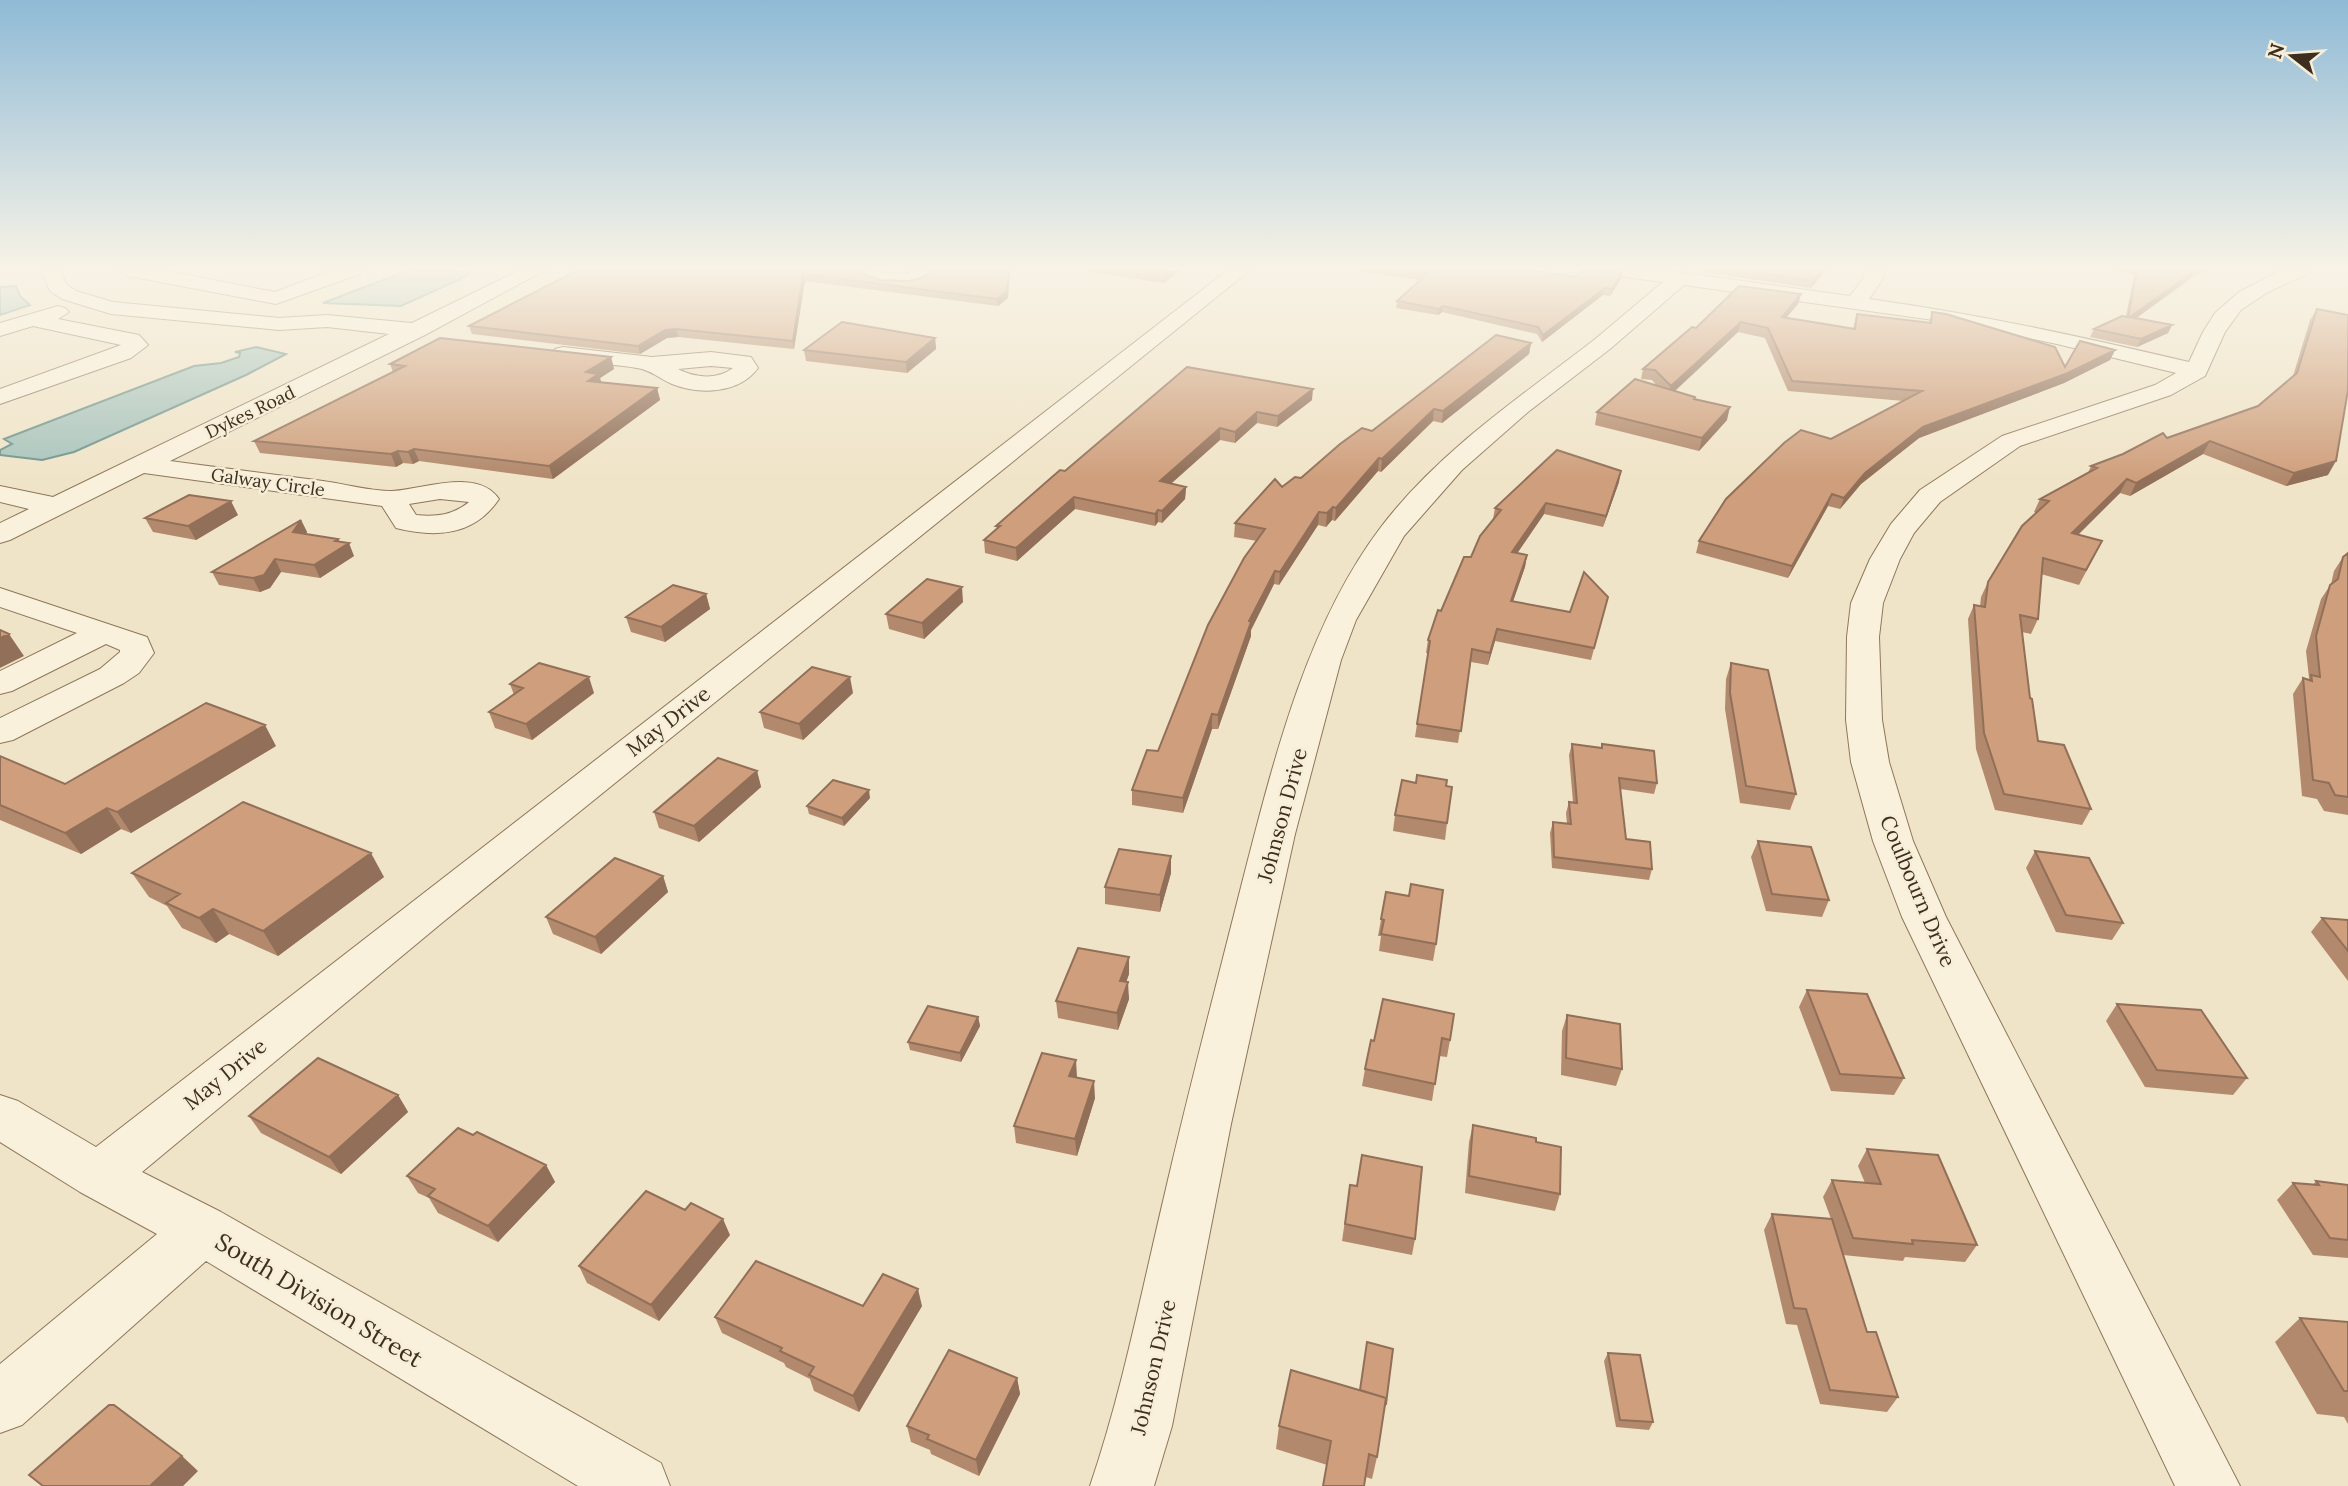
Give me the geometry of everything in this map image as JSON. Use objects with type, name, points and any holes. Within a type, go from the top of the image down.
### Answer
[{"type":"street","points":[[0,397],[123,354],[137,345],[128,339]]},
{"type":"street","name":"Dykes Road","points":[[0,534],[398,339]]},
{"type":"street","points":[[440,339],[447,340]]},
{"type":"street","name":"May Drive","points":[[99,1176],[428,911],[1153,339]]},
{"type":"street","name":"Johnson Drive","points":[[1122,1486],[1141,1426],[1206,1124],[1275,834],[1324,660],[1340,620],[1392,532],[1452,464],[1518,407],[1608,339]]},
{"type":"street","points":[[2067,339],[2197,371],[2208,339]]},
{"type":"street","points":[[543,351],[652,365]]},
{"type":"street","name":"Coulbourn Drive","points":[[2197,371],[2163,390],[2011,441],[1930,496],[1901,530],[1885,559],[1867,603],[1863,637],[1864,719],[1870,762],[1893,841],[1924,917],[2208,1486]]},
{"type":"street","name":"Galway Circle","points":[[143,465],[392,499]]},
{"type":"street","points":[[0,494],[56,506]]},
{"type":"street","points":[[0,597],[105,632]]},
{"type":"street","points":[[0,684],[105,632]]},
{"type":"street","name":"South Division Street","points":[[0,1116],[99,1176],[202,1230],[638,1486]]},
{"type":"street","points":[[0,1404],[202,1230]]},
{"type":"lane","points":[[0,732],[127,666],[137,653],[135,644],[105,632]]},
{"type":"water","points":[[256,347],[286,354],[246,375],[74,452],[42,460],[0,455],[0,450],[12,444],[4,439],[194,366],[221,363],[239,357],[240,353],[235,352]]},
{"type":"building","points":[[437,339],[452,339],[611,357],[586,372],[598,374],[588,381],[657,388],[549,466],[414,449],[391,454],[254,441],[405,366],[390,364]]},
{"type":"building","points":[[582,339],[649,339],[638,346]]},
{"type":"building","points":[[818,339],[933,339],[906,362],[804,350]]},
{"type":"building","points":[[1490,339],[1515,339],[1531,343],[1443,411],[1434,409],[1382,459],[1379,458],[1336,508],[1333,507],[1327,513],[1319,512],[1280,572],[1275,571],[1249,621],[1251,622],[1218,715],[1212,714],[1183,798],[1132,790],[1147,750],[1158,751],[1208,625],[1244,558],[1265,529],[1235,523],[1275,479],[1282,487],[1295,477],[1301,478],[1362,428],[1372,431]]},
{"type":"building","points":[[1678,339],[1722,339],[1671,386],[1655,370],[1643,369]]},
{"type":"building","points":[[1773,339],[2030,339],[2055,347],[2065,367],[2080,341],[2115,350],[2068,373],[1923,427],[1865,473],[1844,498],[1832,494],[1792,566],[1699,541],[1726,499],[1801,430],[1831,439],[1922,391],[1792,381]]},
{"type":"building","points":[[2308,339],[2348,339],[2348,390],[2336,461],[2294,473],[2210,441],[2136,483],[2127,479],[2072,533],[2102,541],[2086,570],[2043,558],[2038,619],[2020,615],[2038,741],[2064,745],[2091,809],[2004,794],[1984,733],[1974,605],[1985,607],[1988,582],[2022,526],[2049,501],[2040,499],[2097,468],[2091,466],[2123,454],[2163,433],[2167,438],[2258,406],[2297,373]]},
{"type":"building","points":[[1187,367],[1313,389],[1278,416],[1257,412],[1235,432],[1220,428],[1160,481],[1186,487],[1162,511],[1158,510],[1155,514],[1074,497],[1016,548],[984,540],[1000,526],[996,526],[1060,470],[1065,471]]},
{"type":"building","points":[[1635,379],[1695,397],[1694,399],[1730,407],[1702,438],[1597,412]]},
{"type":"building","points":[[1557,450],[1621,471],[1606,516],[1546,503],[1512,552],[1527,555],[1511,601],[1570,612],[1584,572],[1608,597],[1594,648],[1497,629],[1490,653],[1472,649],[1461,731],[1417,724],[1430,641],[1428,640],[1438,610],[1441,611],[1464,557],[1471,557],[1480,536],[1501,510],[1495,508]]},
{"type":"building","points":[[189,495],[231,501],[188,526],[145,518]]},
{"type":"building","points":[[301,520],[293,532],[349,543],[314,565],[275,559],[264,575],[253,578],[212,572]]},
{"type":"building","points":[[2348,553],[2348,797],[2335,795],[2329,783],[2313,780],[2303,678],[2312,681],[2311,675],[2320,677],[2316,636],[2330,585],[2338,579],[2343,557]]},
{"type":"building","points":[[927,579],[962,587],[922,623],[886,614]]},
{"type":"building","points":[[673,585],[706,594],[661,627],[626,617]]},
{"type":"building","points":[[0,630],[9,634],[0,638]]},
{"type":"building","points":[[539,663],[589,677],[526,724],[489,712],[523,688],[510,684]]},
{"type":"building","points":[[1731,663],[1768,670],[1796,794],[1746,786],[1730,693]]},
{"type":"building","points":[[812,667],[850,677],[799,724],[760,712]]},
{"type":"building","points":[[206,703],[265,725],[117,812],[107,808],[65,833],[0,805],[0,756],[65,784]]},
{"type":"building","points":[[1572,744],[1602,748],[1602,744],[1654,751],[1657,783],[1619,778],[1626,839],[1650,842],[1652,869],[1554,857],[1553,822],[1571,824],[1569,802],[1577,803]]},
{"type":"building","points":[[718,758],[757,771],[694,826],[654,812]]},
{"type":"building","points":[[1417,775],[1447,780],[1446,786],[1452,787],[1447,823],[1395,815],[1402,780],[1416,783]]},
{"type":"building","points":[[833,780],[869,790],[842,818],[807,806]]},
{"type":"building","points":[[243,802],[371,853],[263,931],[213,909],[199,918],[166,903],[180,894],[132,873]]},
{"type":"building","points":[[1758,841],[1811,847],[1829,900],[1772,894]]},
{"type":"building","points":[[1119,849],[1171,856],[1160,895],[1105,887]]},
{"type":"building","points":[[2035,851],[2089,858],[2123,923],[2066,915]]},
{"type":"building","points":[[615,858],[663,876],[595,937],[546,917]]},
{"type":"building","points":[[1411,884],[1443,890],[1436,944],[1381,934],[1386,892],[1409,896]]},
{"type":"building","points":[[2322,918],[2348,920],[2348,951]]},
{"type":"building","points":[[1078,948],[1129,957],[1120,981],[1128,982],[1117,1013],[1056,1001]]},
{"type":"building","points":[[1807,990],[1867,994],[1904,1078],[1840,1074]]},
{"type":"building","points":[[1383,999],[1454,1014],[1450,1040],[1442,1038],[1435,1084],[1365,1069]]},
{"type":"building","points":[[2117,1004],[2201,1010],[2247,1078],[2157,1070]]},
{"type":"building","points":[[928,1006],[978,1017],[960,1053],[908,1042]]},
{"type":"building","points":[[1567,1015],[1620,1024],[1622,1069],[1566,1058]]},
{"type":"building","points":[[1042,1053],[1076,1060],[1069,1076],[1094,1081],[1075,1139],[1014,1126]]},
{"type":"building","points":[[318,1058],[398,1095],[329,1157],[249,1116]]},
{"type":"building","points":[[1473,1125],[1536,1138],[1536,1142],[1561,1147],[1560,1194],[1469,1176]]},
{"type":"building","points":[[458,1128],[473,1135],[477,1132],[546,1165],[488,1226],[428,1196],[435,1189],[407,1176]]},
{"type":"building","points":[[1867,1149],[1938,1155],[1977,1245],[1912,1240],[1913,1244],[1853,1238],[1832,1180],[1881,1184]]},
{"type":"building","points":[[1362,1155],[1422,1167],[1415,1239],[1345,1224],[1350,1185],[1357,1186]]},
{"type":"building","points":[[2316,1181],[2348,1185],[2348,1240],[2330,1238],[2293,1183],[2319,1185]]},
{"type":"building","points":[[646,1191],[685,1210],[691,1203],[723,1219],[651,1305],[579,1266]]},
{"type":"building","points":[[1772,1214],[1832,1219],[1867,1332],[1876,1332],[1898,1397],[1830,1390],[1806,1309],[1794,1308]]},
{"type":"building","points":[[756,1261],[863,1306],[883,1274],[918,1289],[853,1396],[809,1375],[814,1367],[780,1351],[782,1348],[715,1317]]},
{"type":"building","points":[[2300,1318],[2348,1322],[2348,1391],[2344,1391]]},
{"type":"building","points":[[1367,1342],[1393,1349],[1386,1404],[1386,1398],[1360,1390]]},
{"type":"building","points":[[949,1350],[1017,1378],[976,1460],[927,1439],[929,1435],[907,1426]]},
{"type":"building","points":[[1608,1353],[1640,1355],[1653,1422],[1620,1420]]},
{"type":"building","points":[[1291,1370],[1386,1398],[1377,1457],[1369,1454],[1364,1486],[1323,1486],[1331,1441],[1279,1426]]},
{"type":"building","points":[[109,1405],[114,1405],[182,1456],[150,1486],[43,1486],[29,1475]]}]
